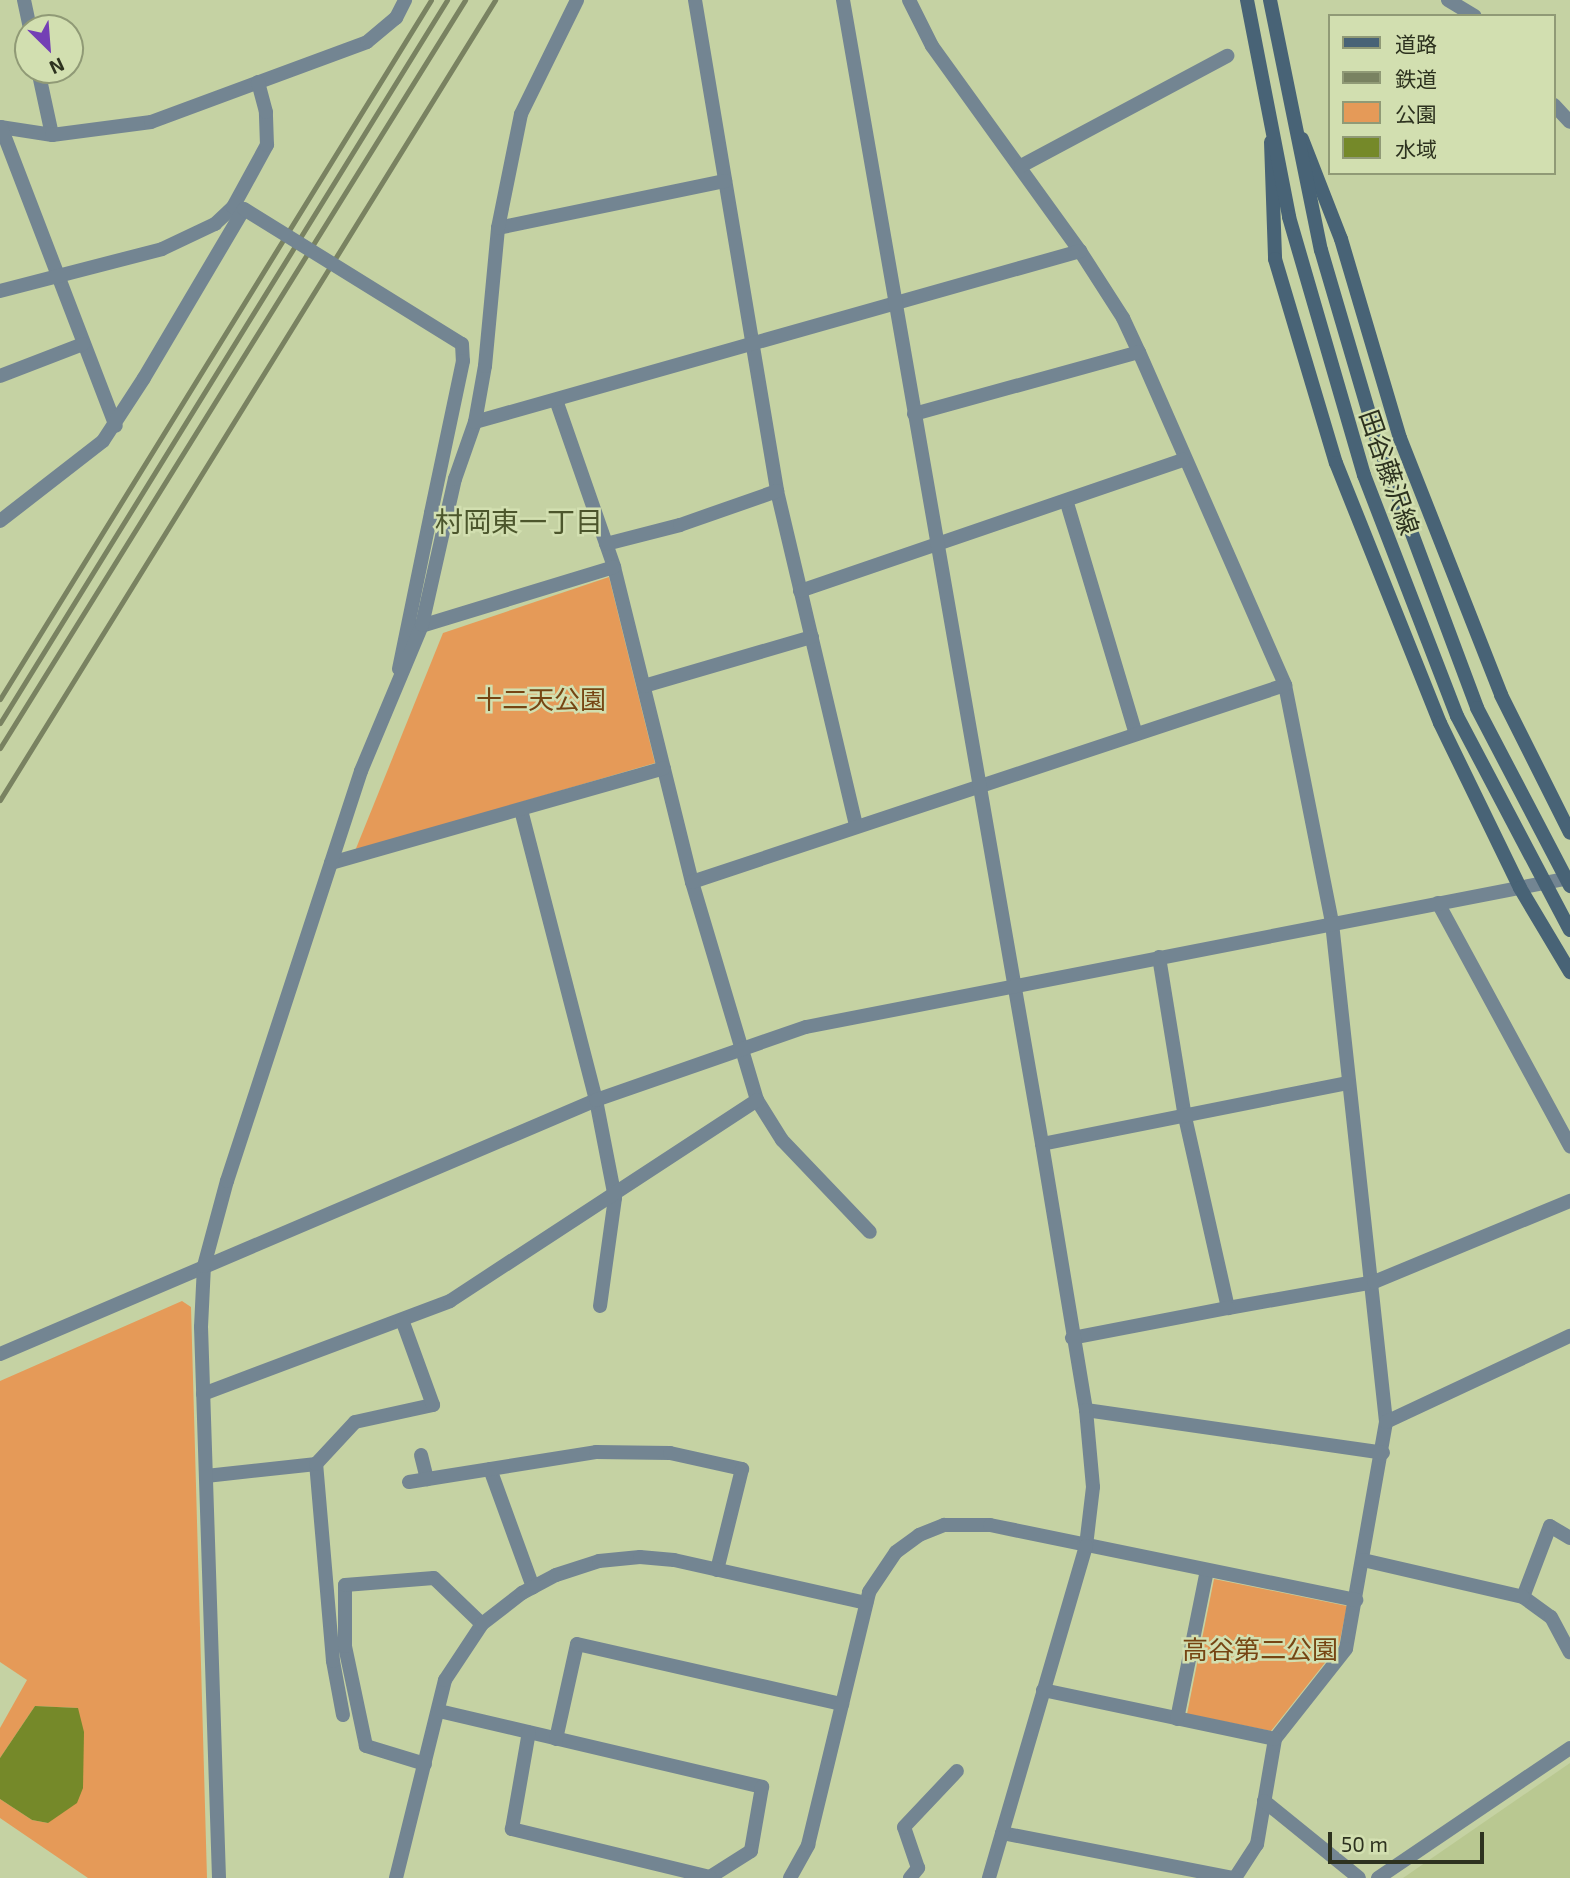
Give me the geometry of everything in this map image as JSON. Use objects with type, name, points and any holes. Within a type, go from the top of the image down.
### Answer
[{"type":"main road","name":"田谷藤沢線","points":[[1247,0],[1270,139],[1335,383],[1393,556],[1457,716],[1570,930]]},
{"type":"main road","name":"田谷藤沢線","points":[[1270,0],[1290,112],[1321,250],[1377,440],[1477,708],[1570,886]]},
{"type":"main road","points":[[1290,112],[1341,239],[1400,438],[1501,695],[1570,833]]},
{"type":"main road","points":[[1270,139],[1271,227],[1283,284],[1335,463],[1440,723],[1520,888],[1570,972]]},
{"type":"street","points":[[116,426],[1,127],[52,135],[151,122],[367,42],[396,18],[405,0]]},
{"type":"street","points":[[219,1878],[200,1295],[204,1266],[227,1181],[361,771],[388,711],[415,628],[455,479],[475,422],[485,366],[498,228],[521,114],[578,0]]},
{"type":"street","points":[[695,0],[776,491],[856,826]]},
{"type":"street","points":[[843,0],[1012,986],[1042,1144],[1086,1410],[1093,1488],[1086,1546],[989,1878]]},
{"type":"street","points":[[909,0],[932,46],[1021,166],[1123,318],[1183,460],[1285,685],[1332,923],[1347,1083],[1374,1282],[1386,1422],[1383,1453],[1346,1649],[1275,1739],[1257,1844],[1235,1878],[1002,1833]]},
{"type":"street","points":[[1448,0],[1472,14]]},
{"type":"street","points":[[1021,166],[1227,56]]},
{"type":"street","points":[[0,291],[162,249],[215,224],[233,207],[267,145],[258,82]]},
{"type":"street","points":[[41,84],[52,135]]},
{"type":"street","points":[[1556,107],[1570,122]]},
{"type":"street","points":[[498,228],[725,181]]},
{"type":"street","points":[[0,521],[81,461],[116,426],[244,209],[462,344],[463,361],[431,513],[415,628]]},
{"type":"street","points":[[475,422],[895,300],[1080,251]]},
{"type":"street","points":[[0,376],[83,344]]},
{"type":"street","points":[[914,414],[1139,352]]},
{"type":"street","points":[[556,400],[614,567],[692,882],[739,1048],[757,1100],[782,1140],[870,1232]]},
{"type":"street","points":[[800,591],[1068,503],[1183,460]]},
{"type":"street","points":[[606,544],[680,525],[776,491]]},
{"type":"street","points":[[1068,503],[1136,734]]},
{"type":"street","points":[[415,628],[614,567]]},
{"type":"street","points":[[644,686],[813,637]]},
{"type":"street","points":[[692,882],[1285,685]]},
{"type":"street","points":[[331,863],[664,768]]},
{"type":"street","points":[[521,810],[596,1100],[615,1198],[600,1306]]},
{"type":"street","points":[[0,1354],[596,1100],[739,1048],[806,1027],[1570,878]]},
{"type":"street","points":[[1438,904],[1570,1146]]},
{"type":"street","points":[[1159,957],[1185,1117],[1228,1308]]},
{"type":"street","points":[[1042,1144],[1347,1083]]},
{"type":"street","points":[[203,1394],[450,1301],[615,1198],[757,1100]]},
{"type":"street","points":[[1072,1338],[1374,1282],[1570,1200]]},
{"type":"street","points":[[206,1476],[316,1464],[355,1422],[433,1405],[402,1320]]},
{"type":"street","points":[[1386,1422],[1570,1336]]},
{"type":"street","points":[[1086,1410],[1383,1453]]},
{"type":"street","points":[[409,1482],[596,1452],[670,1453],[742,1469],[717,1570]]},
{"type":"street","points":[[421,1455],[427,1479]]},
{"type":"street","points":[[316,1464],[333,1661],[343,1715]]},
{"type":"street","points":[[490,1469],[533,1587]]},
{"type":"street","points":[[790,1878],[808,1845],[866,1603],[881,1569],[896,1552],[944,1525],[990,1525],[1356,1600]]},
{"type":"street","points":[[1523,1597],[1550,1526],[1570,1538]]},
{"type":"street","points":[[396,1878],[445,1680],[482,1624],[533,1587],[599,1561],[640,1557],[717,1570],[866,1603]]},
{"type":"street","points":[[1363,1560],[1523,1597],[1551,1617],[1570,1652]]},
{"type":"street","points":[[1177,1718],[1208,1570]]},
{"type":"street","points":[[425,1764],[366,1746],[345,1646],[345,1585],[434,1578],[482,1624]]},
{"type":"street","points":[[556,1739],[577,1644],[842,1704]]},
{"type":"street","points":[[1043,1690],[1275,1739]]},
{"type":"street","points":[[439,1711],[529,1732],[556,1739],[762,1787],[751,1852],[710,1877],[512,1829],[529,1732]]},
{"type":"street","points":[[1378,1878],[1570,1748]]},
{"type":"street","points":[[910,1878],[919,1868],[904,1828],[957,1771]]},
{"type":"street","points":[[1264,1801],[1359,1878]]},
{"type":"shaded area","points":[[1570,1763],[1570,1878],[1403,1878]]},
{"type":"green space","name":"十二天公園","points":[[609,577],[655,763],[355,851],[443,633]]},
{"type":"green space","points":[[182,1301],[191,1307],[207,1878],[88,1878],[0,1818],[0,1799],[32,1820],[48,1823],[78,1708],[35,1706],[0,1758],[0,1728],[27,1680],[0,1662],[0,1381]]},
{"type":"green space","name":"高谷第二公園","points":[[1214,1579],[1347,1606],[1339,1645],[1271,1731],[1187,1714]]},
{"type":"water","points":[[35,1706],[78,1708],[84,1732],[83,1788],[77,1803],[48,1823],[32,1820],[0,1799],[0,1758]]},
{"type":"railway","points":[[0,699],[431,0]]},
{"type":"railway","points":[[0,723],[447,0]]},
{"type":"railway","points":[[0,748],[465,0]]},
{"type":"railway","points":[[0,800],[495,0]]},
{"type":"district","name":"村岡東一丁目","points":[[519,521]]}]
